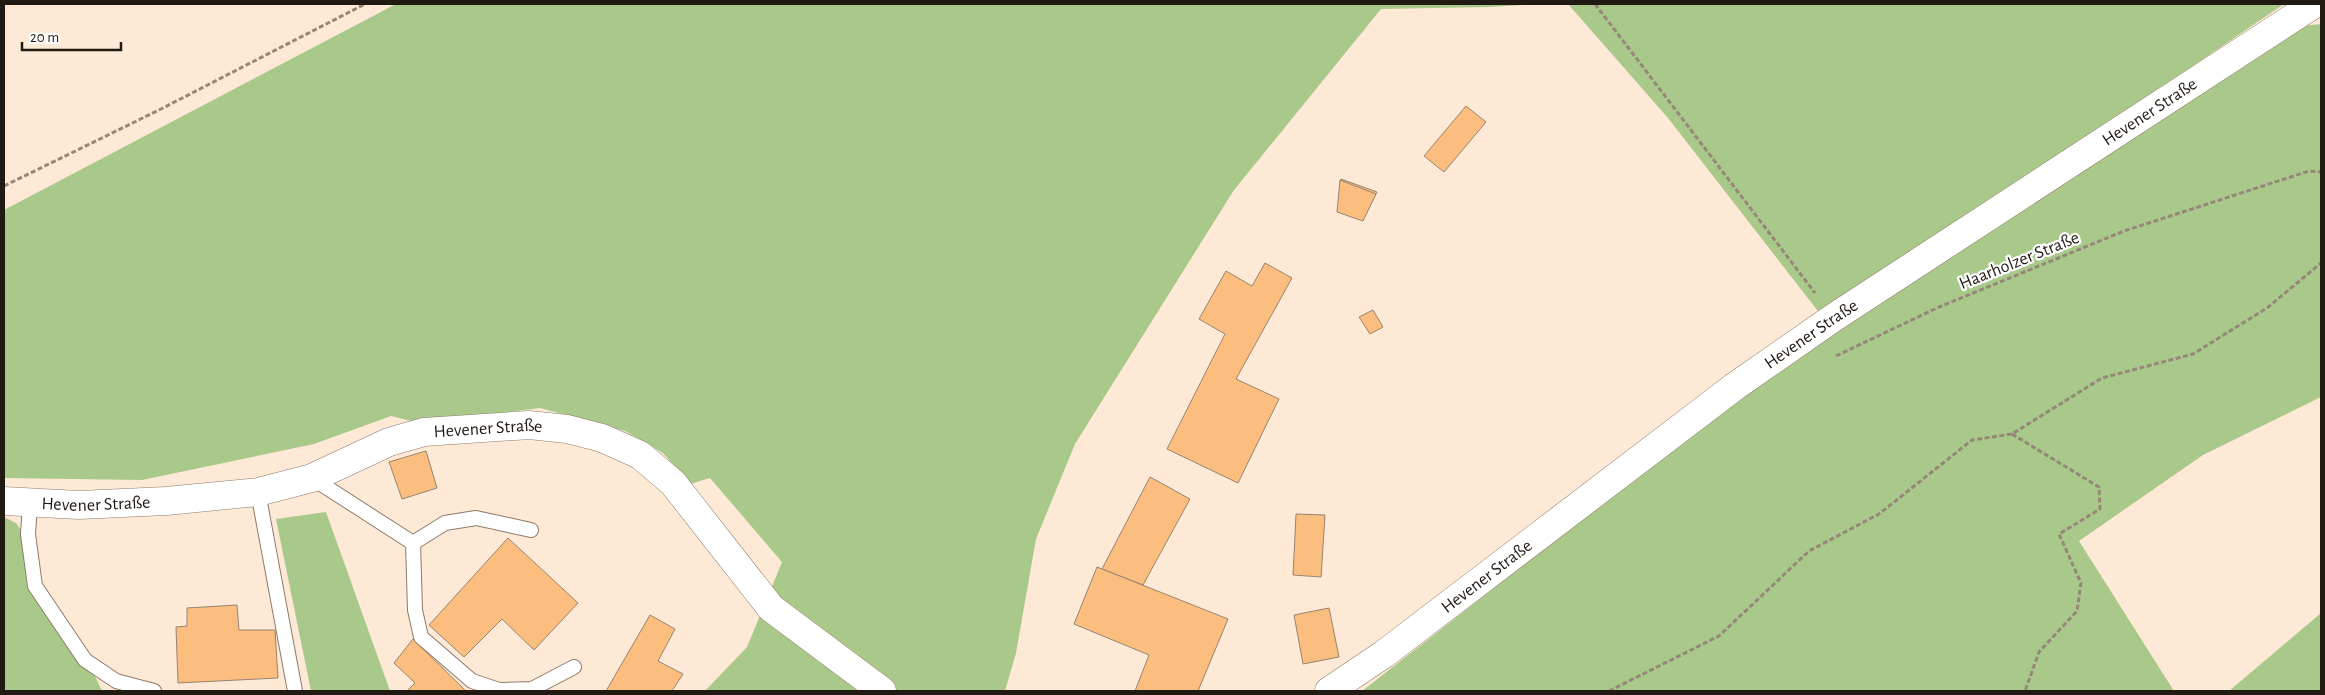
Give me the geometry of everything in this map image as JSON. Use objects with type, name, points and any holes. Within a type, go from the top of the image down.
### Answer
[{"type":"street","name":"Hevener Straße","points":[[1329,691],[1384,654],[1734,387],[1833,318],[2314,4]]},
{"type":"street","name":"Hevener Straße","points":[[17,503],[79,505],[166,501],[258,492],[312,478],[389,442],[424,432],[529,425],[567,429],[602,438],[640,455],[673,483],[771,608],[882,691]]},
{"type":"lane","points":[[312,478],[412,543]]},
{"type":"lane","points":[[258,492],[295,691]]},
{"type":"lane","points":[[17,503],[28,534],[35,586],[85,660],[116,681],[154,691]]},
{"type":"lane","points":[[412,543],[446,523],[476,518],[531,530]]},
{"type":"lane","points":[[412,543],[414,610],[421,637],[472,682],[499,690],[532,689],[574,667]]},
{"type":"path","points":[[4,186],[159,110],[365,4]]},
{"type":"path","points":[[1595,4],[1833,318]]},
{"type":"path","name":"Haarholzer Straße","points":[[1828,360],[1939,307],[2124,231],[2309,171],[2321,172]]},
{"type":"path","points":[[1609,691],[1719,636],[1809,551],[1879,514],[1972,440],[2012,434],[2102,378],[2193,354],[2267,308],[2321,263]]},
{"type":"path","points":[[2012,434],[2099,487],[2100,509],[2059,534],[2081,582],[2077,611],[2039,652],[2025,691]]},
{"type":"green space","points":[[396,4],[1536,4],[1381,9],[1234,190],[1075,444],[1036,539],[1016,653],[1005,691],[705,691],[747,647],[782,562],[710,478],[690,484],[663,453],[625,431],[540,408],[419,423],[391,416],[314,444],[142,480],[4,478],[4,210]]},
{"type":"green space","points":[[1568,4],[2284,4],[1982,209],[1821,315],[1668,118]]},
{"type":"green space","points":[[2321,24],[2321,397],[2203,455],[2079,541],[2174,691],[1362,691],[1774,370],[2301,26]]},
{"type":"green space","points":[[326,512],[390,691],[311,691],[276,519]]},
{"type":"green space","points":[[4,517],[16,523],[23,533],[30,572],[92,670],[102,691],[4,691]]},
{"type":"green space","points":[[2321,613],[2321,691],[2229,691]]},
{"type":"building","points":[[1466,106],[1486,122],[1444,172],[1424,156]]},
{"type":"building","points":[[1341,179],[1377,192],[1362,218],[1339,211]]},
{"type":"building","points":[[1340,180],[1376,194],[1363,221],[1337,212]]},
{"type":"building","points":[[1265,263],[1292,278],[1236,379],[1279,399],[1238,483],[1167,449],[1225,334],[1199,319],[1226,271],[1252,286]]},
{"type":"building","points":[[1373,310],[1383,327],[1370,334],[1359,317]]},
{"type":"building","points":[[426,451],[437,488],[402,499],[389,462]]},
{"type":"building","points":[[1150,477],[1190,499],[1143,585],[1102,569]]},
{"type":"building","points":[[1296,514],[1325,515],[1321,577],[1293,575]]},
{"type":"building","points":[[508,538],[578,603],[534,650],[502,619],[464,657],[429,625]]},
{"type":"building","points":[[1097,567],[1228,619],[1198,691],[1135,691],[1149,655],[1074,624]]},
{"type":"building","points":[[237,605],[239,630],[275,630],[278,678],[178,683],[176,627],[187,626],[187,608]]},
{"type":"building","points":[[1329,608],[1339,657],[1303,664],[1294,615]]},
{"type":"building","points":[[650,615],[675,629],[658,661],[683,674],[672,691],[606,691]]},
{"type":"building","points":[[413,639],[466,691],[407,691],[415,683],[394,663]]}]
